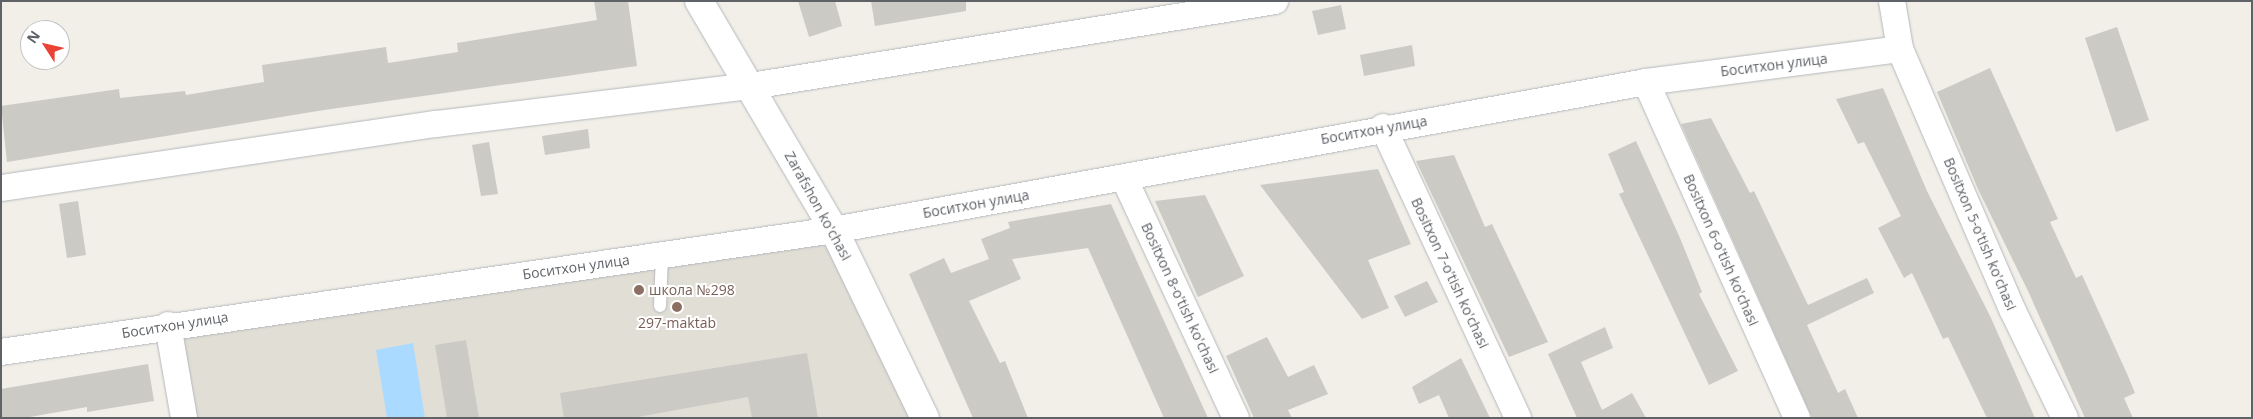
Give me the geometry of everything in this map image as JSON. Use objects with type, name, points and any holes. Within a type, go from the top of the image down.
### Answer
[{"type":"street","name":"Zarafshon ko'chasi","points":[[699,1],[752,86],[834,230],[925,418]]},
{"type":"street","points":[[1,188],[436,124],[752,86],[1172,10],[1275,1]]},
{"type":"street","points":[[1892,1],[1900,49]]},
{"type":"street","name":"Боситхон улица","points":[[1,352],[168,325],[834,230],[1124,178],[1383,128],[1646,82],[1900,49]]},
{"type":"street","name":"Bositxon 5-o'tish ko'chasi","points":[[1900,49],[2012,311],[2065,418]]},
{"type":"street","name":"Bositxon 6-o'tish ko'chasi","points":[[1646,82],[1796,418]]},
{"type":"street","name":"Bositxon 7-o'tish ko'chasi","points":[[1383,128],[1518,418]]},
{"type":"street","name":"Bositxon 8-o'tish ko'chasi","points":[[1124,178],[1236,418]]},
{"type":"street","points":[[168,325],[184,418]]},
{"type":"lane","points":[[660,306],[662,255]]},
{"type":"shaded area","name":"школа №298","points":[[834,230],[925,418],[184,418],[168,325]]},
{"type":"water","points":[[413,343],[425,418],[387,418],[376,350]]},
{"type":"building","points":[[594,1],[628,1],[637,66],[324,110],[7,162],[1,106],[119,89],[120,98],[185,91],[186,95],[264,82],[262,65],[386,47],[388,63],[458,52],[457,43],[597,20]]},
{"type":"building","points":[[798,1],[835,1],[842,26],[809,37]]},
{"type":"building","points":[[871,1],[966,1],[966,11],[875,26]]},
{"type":"building","points":[[1341,5],[1346,29],[1318,35],[1312,11]]},
{"type":"building","points":[[2117,27],[2149,120],[2116,132],[2085,38]]},
{"type":"building","points":[[1412,45],[1415,66],[1364,76],[1360,55]]},
{"type":"building","points":[[1990,68],[2058,219],[2050,222],[2076,278],[2082,275],[2135,393],[2124,398],[2133,418],[2085,418],[2028,291],[1978,189],[1937,92]]},
{"type":"building","points":[[1883,88],[1927,191],[1991,318],[2035,418],[1987,418],[1948,337],[1943,339],[1912,273],[1904,278],[1878,228],[1901,216],[1864,142],[1858,144],[1836,99]]},
{"type":"building","points":[[1711,118],[1750,193],[1754,191],[1808,305],[1867,278],[1874,293],[1807,325],[1838,393],[1845,389],[1858,418],[1812,418],[1681,124]]},
{"type":"building","points":[[588,129],[590,148],[545,155],[542,136]]},
{"type":"building","points":[[1636,141],[1680,238],[1702,292],[1699,294],[1738,371],[1709,385],[1619,194],[1624,192],[1608,154]]},
{"type":"building","points":[[489,142],[498,194],[481,196],[472,145]]},
{"type":"building","points":[[1454,155],[1485,227],[1492,224],[1548,342],[1509,357],[1416,161]]},
{"type":"building","points":[[1378,169],[1411,244],[1368,260],[1389,308],[1362,319],[1260,185]]},
{"type":"building","points":[[1205,195],[1244,276],[1198,297],[1155,201]]},
{"type":"building","points":[[78,201],[86,255],[67,258],[59,204]]},
{"type":"building","points":[[1111,204],[1208,418],[1164,418],[1088,248],[1012,259],[1021,279],[969,301],[1000,363],[1005,361],[1028,418],[973,418],[909,274],[944,258],[951,273],[989,259],[981,239],[1010,228],[1008,222]]},
{"type":"building","points":[[1427,281],[1438,302],[1405,317],[1394,296]]},
{"type":"building","points":[[1605,327],[1613,348],[1581,362],[1602,410],[1632,393],[1646,418],[1577,418],[1548,354]]},
{"type":"building","points":[[1267,337],[1288,377],[1314,365],[1328,394],[1288,410],[1292,418],[1254,418],[1226,356]]},
{"type":"building","points":[[466,340],[479,418],[447,418],[435,345]]},
{"type":"building","points":[[807,353],[818,418],[752,418],[748,397],[632,418],[564,418],[560,393]]},
{"type":"building","points":[[1461,358],[1490,418],[1449,418],[1439,395],[1419,404],[1412,387]]},
{"type":"building","points":[[148,364],[154,401],[87,412],[87,407],[24,418],[1,418],[1,389]]},
{"type":"place","name":"школа №298","points":[[639,290]]},
{"type":"place","name":"297-maktab","points":[[677,307]]}]
